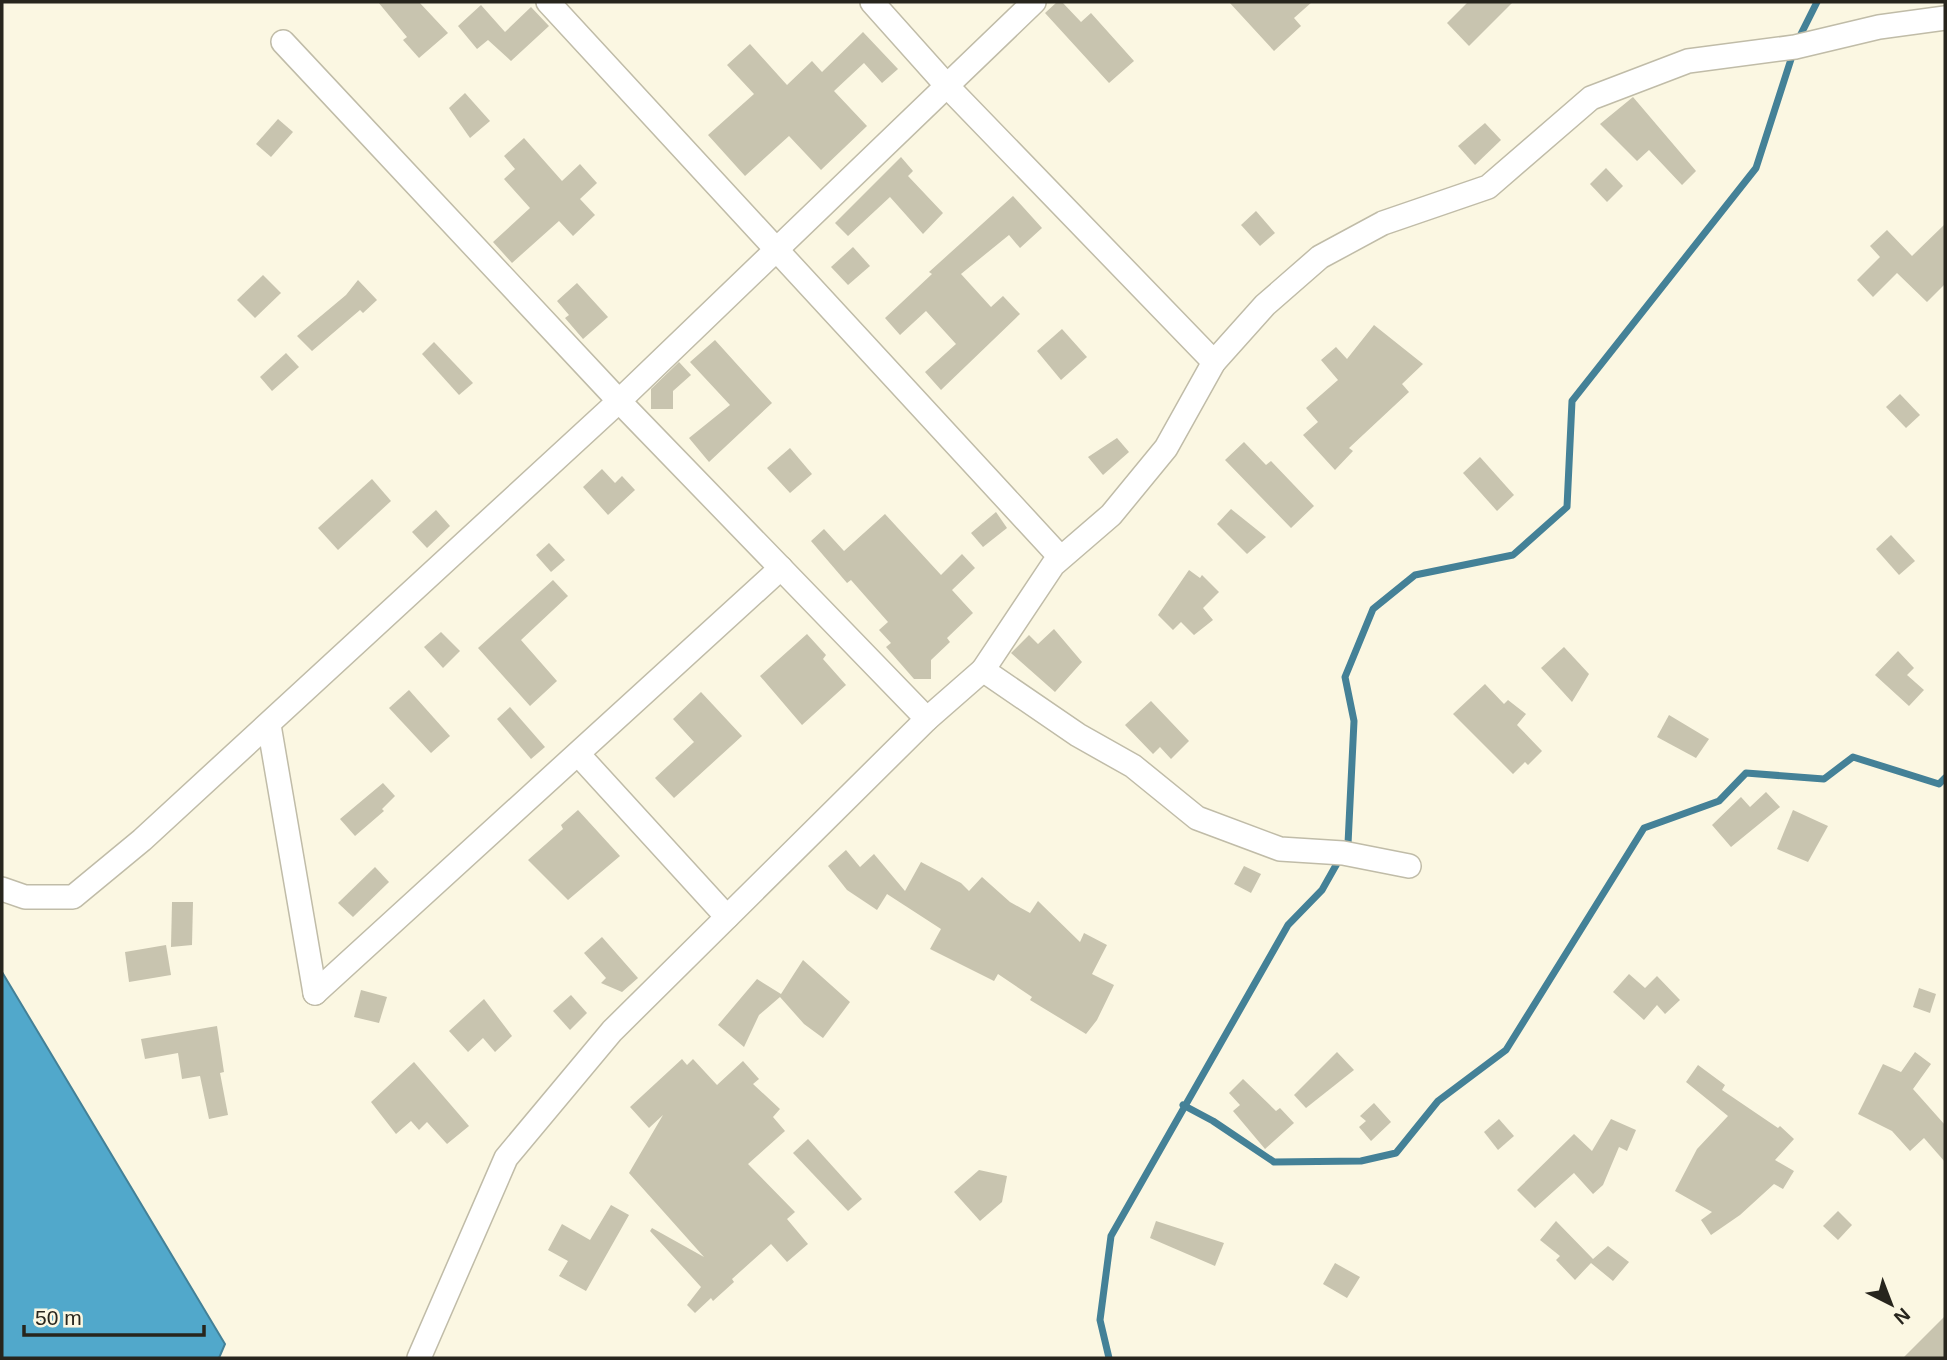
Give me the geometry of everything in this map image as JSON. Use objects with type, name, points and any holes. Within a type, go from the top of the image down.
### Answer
[{"type":"street","points":[[548,2],[1060,557]]},
{"type":"street","points":[[872,2],[948,87],[1214,362]]},
{"type":"street","points":[[2,889],[25,897],[73,897],[142,840],[269,726],[619,401],[1034,2]]},
{"type":"street","points":[[419,1358],[506,1158],[612,1031],[927,719],[984,670],[1060,557],[1111,515],[1166,448],[1214,362],[1265,305],[1320,257],[1383,223],[1488,187],[1591,98],[1688,61],[1795,47],[1879,27],[1945,18]]},
{"type":"street","points":[[283,42],[619,401],[927,719]]},
{"type":"street","points":[[269,726],[316,993],[781,568]]},
{"type":"street","points":[[984,670],[1078,734],[1133,766],[1197,818],[1280,849],[1343,853],[1409,866]]},
{"type":"street","points":[[578,754],[727,917]]},
{"type":"water","points":[[2,972],[225,1344],[219,1358],[2,1358]]},
{"type":"building","points":[[378,2],[419,2],[448,33],[419,58],[403,40],[407,37]]},
{"type":"building","points":[[1057,2],[1062,2],[1081,22],[1091,13],[1134,61],[1109,83],[1045,13]]},
{"type":"building","points":[[1229,2],[1312,2],[1294,18],[1301,26],[1274,51]]},
{"type":"building","points":[[1468,2],[1513,2],[1469,46],[1447,23]]},
{"type":"building","points":[[481,5],[505,32],[531,7],[549,26],[511,61],[488,40],[477,49],[458,26]]},
{"type":"building","points":[[863,32],[898,69],[882,83],[864,63],[834,91],[867,126],[821,170],[789,136],[745,176],[708,135],[754,94],[727,65],[750,44],[787,85],[812,61],[822,72]]},
{"type":"building","points":[[465,93],[490,121],[470,138],[449,108]]},
{"type":"building","points":[[1633,97],[1696,171],[1682,185],[1649,150],[1637,161],[1600,124]]},
{"type":"building","points":[[278,119],[293,132],[271,157],[256,144]]},
{"type":"building","points":[[1485,123],[1501,140],[1475,165],[1458,146]]},
{"type":"building","points":[[524,138],[562,181],[580,164],[597,183],[580,199],[595,215],[573,236],[559,221],[512,263],[493,242],[530,208],[504,179],[515,169],[504,156]]},
{"type":"building","points":[[901,157],[913,171],[908,176],[943,213],[923,234],[890,197],[848,236],[835,223]]},
{"type":"building","points":[[1606,168],[1623,186],[1607,202],[1590,184]]},
{"type":"building","points":[[1013,196],[1042,228],[1020,248],[1009,235],[961,274],[991,307],[1003,296],[1020,314],[941,390],[925,372],[956,344],[926,311],[900,335],[885,318],[932,274],[929,272]]},
{"type":"building","points":[[1256,211],[1275,233],[1260,246],[1241,225]]},
{"type":"building","points":[[1945,224],[1945,284],[1927,302],[1897,273],[1873,297],[1857,280],[1880,257],[1870,246],[1887,230],[1912,256]]},
{"type":"building","points":[[853,247],[870,266],[848,285],[831,267]]},
{"type":"building","points":[[263,275],[281,293],[255,318],[237,300]]},
{"type":"building","points":[[358,280],[377,300],[363,313],[360,310],[312,351],[297,336],[346,295]]},
{"type":"building","points":[[577,283],[608,317],[583,339],[565,318],[569,315],[557,301]]},
{"type":"building","points":[[1374,325],[1423,364],[1402,384],[1409,392],[1349,448],[1353,451],[1335,470],[1303,435],[1318,422],[1306,408],[1338,380],[1321,360],[1336,347],[1347,359]]},
{"type":"building","points":[[1062,329],[1087,357],[1061,380],[1037,351]]},
{"type":"building","points":[[715,340],[772,403],[709,462],[689,438],[730,405],[690,362]]},
{"type":"building","points":[[434,342],[473,383],[459,395],[422,354]]},
{"type":"building","points":[[286,353],[299,367],[272,391],[260,377]]},
{"type":"building","points":[[679,362],[691,375],[673,391],[673,409],[651,409],[651,389]]},
{"type":"building","points":[[1900,394],[1920,415],[1906,428],[1886,407]]},
{"type":"building","points":[[1117,438],[1129,452],[1103,475],[1088,457]]},
{"type":"building","points":[[1244,442],[1266,465],[1271,461],[1314,506],[1291,528],[1225,460]]},
{"type":"building","points":[[790,448],[812,474],[790,493],[767,468]]},
{"type":"building","points":[[1480,457],[1514,495],[1497,511],[1463,473]]},
{"type":"building","points":[[602,469],[615,483],[622,476],[635,490],[608,515],[583,487]]},
{"type":"building","points":[[372,479],[391,501],[338,550],[318,528]]},
{"type":"building","points":[[1231,509],[1266,537],[1247,554],[1217,524]]},
{"type":"building","points":[[436,510],[450,526],[427,548],[412,532]]},
{"type":"building","points":[[996,512],[1007,528],[983,547],[971,533]]},
{"type":"building","points":[[885,514],[941,575],[962,554],[975,568],[952,590],[973,613],[947,638],[950,642],[931,660],[931,679],[914,679],[886,647],[891,643],[879,630],[888,622],[851,580],[847,583],[811,541],[824,529],[844,551]]},
{"type":"building","points":[[1891,535],[1915,561],[1899,575],[1876,549]]},
{"type":"building","points":[[549,543],[565,560],[551,572],[536,555]]},
{"type":"building","points":[[1189,570],[1200,578],[1202,575],[1219,592],[1203,608],[1213,620],[1194,635],[1181,622],[1173,630],[1158,615]]},
{"type":"building","points":[[553,580],[568,596],[521,640],[557,681],[530,706],[478,648]]},
{"type":"building","points":[[1054,629],[1082,662],[1055,692],[1011,653],[1029,635],[1038,644]]},
{"type":"building","points":[[441,632],[460,651],[443,668],[424,647]]},
{"type":"building","points":[[807,634],[826,655],[823,659],[846,685],[802,725],[760,676]]},
{"type":"building","points":[[1564,647],[1589,674],[1572,702],[1541,668]]},
{"type":"building","points":[[1898,651],[1914,668],[1907,675],[1924,690],[1909,706],[1875,675]]},
{"type":"building","points":[[1485,684],[1504,704],[1508,700],[1526,714],[1517,725],[1542,751],[1528,765],[1525,762],[1513,774],[1453,714]]},
{"type":"building","points":[[409,690],[450,736],[431,753],[389,708]]},
{"type":"building","points":[[701,692],[742,736],[674,798],[655,778],[694,742],[673,719]]},
{"type":"building","points":[[1151,701],[1189,741],[1171,759],[1160,747],[1153,754],[1125,725]]},
{"type":"building","points":[[510,707],[545,747],[531,759],[497,719]]},
{"type":"building","points":[[1669,715],[1709,739],[1696,758],[1657,737]]},
{"type":"building","points":[[383,783],[395,796],[382,809],[384,811],[355,836],[340,819]]},
{"type":"building","points":[[1766,792],[1780,807],[1731,847],[1712,825],[1741,797],[1750,807]]},
{"type":"building","points":[[578,810],[620,856],[568,900],[528,860],[563,829],[561,825]]},
{"type":"building","points":[[1793,810],[1828,826],[1808,862],[1777,849]]},
{"type":"building","points":[[846,850],[860,867],[874,854],[905,891],[921,862],[961,883],[969,891],[982,877],[1010,902],[1030,913],[1038,901],[1080,942],[1084,933],[1107,945],[1092,974],[1114,985],[1097,1020],[1086,1034],[1030,1000],[1032,997],[998,974],[994,981],[930,949],[941,929],[887,894],[877,910],[847,890],[828,866]]},
{"type":"building","points":[[1244,866],[1261,874],[1251,893],[1234,884]]},
{"type":"building","points":[[375,867],[389,882],[353,917],[338,903]]},
{"type":"building","points":[[172,902],[193,902],[192,945],[171,947]]},
{"type":"building","points":[[602,937],[638,978],[622,992],[601,983],[606,978],[584,953]]},
{"type":"building","points":[[166,945],[171,975],[129,982],[125,952]]},
{"type":"building","points":[[803,960],[850,1002],[823,1038],[804,1024],[780,997],[759,1015],[744,1047],[718,1025],[757,979],[781,994]]},
{"type":"building","points":[[1629,974],[1645,988],[1657,976],[1680,1000],[1665,1014],[1657,1005],[1644,1020],[1613,992]]},
{"type":"building","points":[[1919,988],[1936,994],[1930,1013],[1913,1007]]},
{"type":"building","points":[[361,990],[387,997],[379,1023],[354,1017]]},
{"type":"building","points":[[571,995],[587,1013],[570,1030],[553,1011]]},
{"type":"building","points":[[484,999],[512,1036],[495,1052],[483,1038],[468,1052],[449,1031]]},
{"type":"building","points":[[217,1026],[224,1072],[220,1073],[228,1115],[209,1119],[200,1076],[182,1079],[178,1053],[145,1059],[141,1039]]},
{"type":"building","points":[[1337,1052],[1354,1070],[1306,1108],[1294,1095]]},
{"type":"building","points":[[1915,1052],[1931,1064],[1913,1089],[1945,1125],[1945,1162],[1924,1138],[1910,1151],[1892,1131],[1858,1114],[1883,1064],[1901,1072]]},
{"type":"building","points":[[682,1059],[687,1065],[693,1059],[717,1085],[743,1061],[759,1079],[753,1084],[780,1109],[773,1117],[785,1131],[748,1164],[795,1212],[787,1219],[808,1244],[787,1262],[771,1244],[732,1279],[734,1282],[695,1313],[687,1305],[701,1287],[650,1231],[652,1228],[704,1257],[629,1173],[663,1115],[649,1128],[630,1107]]},
{"type":"building","points":[[414,1062],[469,1126],[447,1144],[427,1122],[419,1130],[411,1121],[396,1134],[371,1102]]},
{"type":"building","points":[[1698,1065],[1725,1085],[1722,1090],[1778,1128],[1780,1126],[1794,1139],[1775,1160],[1794,1171],[1783,1189],[1774,1184],[1740,1215],[1711,1235],[1701,1220],[1712,1212],[1675,1191],[1697,1149],[1728,1116],[1686,1082]]},
{"type":"building","points":[[1243,1079],[1276,1111],[1280,1108],[1294,1123],[1265,1149],[1233,1111],[1240,1105],[1229,1093]]},
{"type":"building","points":[[1374,1103],[1391,1122],[1371,1141],[1359,1127],[1366,1121],[1360,1116]]},
{"type":"building","points":[[1499,1119],[1514,1136],[1498,1150],[1484,1132]]},
{"type":"building","points":[[1611,1119],[1636,1130],[1627,1151],[1619,1147],[1603,1185],[1593,1194],[1574,1173],[1535,1208],[1517,1190],[1574,1134],[1592,1151]]},
{"type":"building","points":[[808,1139],[862,1199],[848,1211],[793,1153]]},
{"type":"building","points":[[979,1170],[1007,1176],[1002,1202],[980,1221],[954,1192]]},
{"type":"building","points":[[611,1205],[629,1215],[586,1291],[559,1276],[568,1261],[548,1250],[562,1224],[590,1240]]},
{"type":"building","points":[[1838,1211],[1852,1225],[1838,1240],[1823,1226]]},
{"type":"building","points":[[1156,1221],[1224,1243],[1215,1266],[1150,1238]]},
{"type":"building","points":[[1556,1221],[1593,1259],[1608,1246],[1629,1262],[1613,1281],[1591,1263],[1575,1280],[1556,1260],[1560,1256],[1540,1240]]},
{"type":"building","points":[[1335,1263],[1360,1277],[1347,1298],[1323,1284]]},
{"type":"building","points":[[1945,1316],[1945,1358],[1903,1358]]},
{"type":"waterway","points":[[1797,42],[1817,2]]},
{"type":"waterway","points":[[1109,1358],[1100,1320],[1111,1236],[1288,925],[1322,890],[1348,844],[1354,721],[1345,677],[1373,609],[1415,575],[1513,555],[1567,507],[1572,401],[1756,168],[1793,53]]},
{"type":"waterway","points":[[1183,1105],[1213,1121],[1274,1162],[1361,1161],[1396,1153],[1438,1101],[1506,1050],[1644,828],[1719,801],[1746,773],[1824,779],[1853,757],[1939,784],[1945,778]]}]
